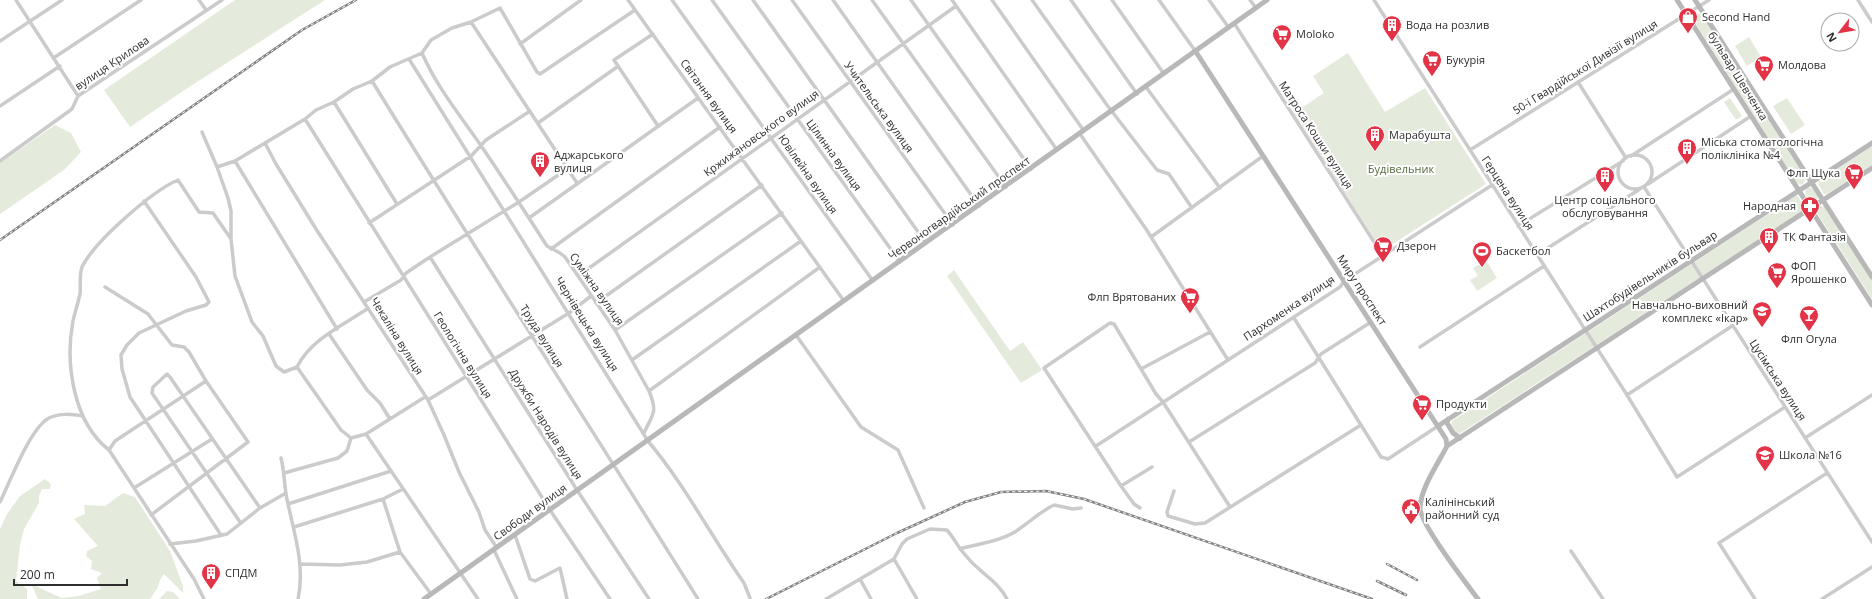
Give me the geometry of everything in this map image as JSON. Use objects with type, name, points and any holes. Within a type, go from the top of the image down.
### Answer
[{"type":"main road","name":"Червоногвардійський проспект","points":[[648,441],[1267,0]]},
{"type":"main road","name":"бульвар Шевченка","points":[[1677,0],[1872,305]]},
{"type":"main road","name":"бульвар Шевченка","points":[[1696,0],[1872,277]]},
{"type":"main road","name":"Миру проспект","points":[[1196,52],[1438,426],[1446,439],[1447,446]]},
{"type":"main road","name":"Шахтобудівельників бульвар","points":[[1438,426],[1872,143]]},
{"type":"main road","points":[[1478,599],[1426,525],[1420,509],[1425,488],[1447,446],[1872,168]]},
{"type":"main road","points":[[1448,419],[1449,426],[1453,433],[1460,438]]},
{"type":"main road","name":"Свободи вулиця","points":[[424,599],[648,441]]},
{"type":"street","points":[[16,0],[55,57],[78,96]]},
{"type":"street","points":[[0,41],[62,0]]},
{"type":"street","points":[[55,57],[141,0]]},
{"type":"street","points":[[199,0],[206,10]]},
{"type":"street","name":"вулиця Крилова","points":[[0,161],[72,109],[78,96],[222,0]]},
{"type":"street","points":[[520,44],[581,0]]},
{"type":"street","name":"Світання вулиця","points":[[628,0],[844,301]]},
{"type":"street","name":"Ювілейна вулиця","points":[[672,0],[873,281]]},
{"type":"street","name":"Цілинна вулиця","points":[[712,0],[900,262]]},
{"type":"street","points":[[753,0],[926,243]]},
{"type":"street","name":"Учительська вулиця","points":[[792,0],[953,225]]},
{"type":"street","points":[[833,0],[978,206]]},
{"type":"street","points":[[872,0],[1006,187]]},
{"type":"street","points":[[911,0],[1031,169]]},
{"type":"street","points":[[952,0],[1057,150]]},
{"type":"street","points":[[992,0],[1151,237],[1228,360]]},
{"type":"street","points":[[1032,0],[1157,170],[1169,174],[1192,208]]},
{"type":"street","points":[[1071,0],[1137,94]]},
{"type":"street","points":[[1112,0],[1164,74]]},
{"type":"street","name":"Миру проспект","points":[[1159,0],[1196,52]]},
{"type":"street","points":[[1209,0],[1229,28]]},
{"type":"street","points":[[1250,0],[1256,8]]},
{"type":"street","name":"Герцена вулиця","points":[[1374,0],[1627,395],[1677,477],[1785,407]]},
{"type":"street","name":"50-ї Гвардійської Дивізії вулиця","points":[[1470,150],[1709,0]]},
{"type":"street","points":[[1858,0],[1872,22]]},
{"type":"street","name":"Кржижановського вулиця","points":[[578,276],[956,6]]},
{"type":"street","points":[[217,167],[235,161],[305,119],[316,110],[372,81],[390,67],[422,53],[431,40],[452,28],[471,22],[500,8],[537,72],[543,73],[635,10]]},
{"type":"street","points":[[471,22],[577,183]]},
{"type":"street","name":"Матроса Кошки вулиця","points":[[1234,24],[1383,256]]},
{"type":"street","points":[[652,34],[615,58],[614,63],[658,126]]},
{"type":"street","name":"Суміжна вулиця","points":[[422,53],[429,70],[448,100],[519,202],[547,246],[560,252],[615,330],[650,391],[655,409],[644,433]]},
{"type":"street","name":"Чернівецька вулиця","points":[[409,59],[648,441],[669,466],[682,485],[744,583],[750,598]]},
{"type":"street","points":[[0,106],[60,66]]},
{"type":"street","points":[[538,124],[617,67]]},
{"type":"street","name":"Труда вулиця","points":[[372,81],[531,336],[615,465],[698,599]]},
{"type":"street","points":[[1578,82],[1624,160]]},
{"type":"street","points":[[1146,87],[1220,188]]},
{"type":"street","points":[[1518,226],[1631,156],[1734,89]]},
{"type":"street","points":[[529,218],[698,98]]},
{"type":"street","points":[[334,102],[398,204]]},
{"type":"street","points":[[369,223],[471,156],[486,140],[530,111]]},
{"type":"street","points":[[1537,255],[1751,116]]},
{"type":"street","name":"Геологічна вулиця","points":[[305,119],[550,510],[610,599]]},
{"type":"street","points":[[551,249],[720,127]]},
{"type":"street","points":[[202,132],[217,167],[231,211],[231,239],[235,276],[252,322],[263,336],[276,366],[284,372],[297,367],[303,357],[329,334],[367,309]]},
{"type":"street","name":"Чекаліна вулиця","points":[[265,143],[276,164],[316,229],[426,399],[459,472],[480,512],[485,530],[496,549],[517,599]]},
{"type":"street","points":[[1151,237],[1263,156]]},
{"type":"street","points":[[1631,156],[1645,158],[1650,164],[1652,174],[1648,184]]},
{"type":"street","points":[[1624,160],[1618,172],[1621,181],[1629,188],[1642,188]]},
{"type":"street","points":[[235,161],[337,329]]},
{"type":"street","points":[[364,302],[401,280],[403,276],[430,256],[519,202],[567,169]]},
{"type":"street","points":[[204,599],[194,578],[109,450],[96,437],[83,416],[72,385],[71,357],[73,322],[81,288],[82,268],[93,250],[130,213],[170,183],[178,180],[199,212],[213,213],[231,239]]},
{"type":"street","points":[[596,302],[762,185]]},
{"type":"street","name":"Пархоменка вулиця","points":[[1096,446],[1294,318],[1340,287],[1344,281],[1492,185]]},
{"type":"street","name":"Цусімська вулиця","points":[[1642,188],[1872,542]]},
{"type":"street","points":[[144,201],[196,277],[209,302],[206,305],[186,311],[158,325],[139,332],[127,345],[121,355],[122,369],[130,397],[221,535]]},
{"type":"street","points":[[615,330],[782,213]]},
{"type":"street","points":[[632,360],[801,241]]},
{"type":"street","name":"Дружби Народів вулиця","points":[[430,256],[577,490],[649,599]]},
{"type":"street","points":[[1420,348],[1544,266]]},
{"type":"street","points":[[650,391],[820,267]]},
{"type":"street","points":[[105,287],[148,314],[158,325],[170,343],[184,348],[189,352],[206,381],[248,442],[152,515]]},
{"type":"street","points":[[351,438],[366,434],[466,376],[569,313],[591,296]]},
{"type":"street","points":[[1294,318],[1381,457],[1384,459],[1388,458],[1438,426]]},
{"type":"street","points":[[1189,442],[1315,363],[1321,354],[1371,322]]},
{"type":"street","points":[[1140,508],[1134,504],[1121,486],[1044,368],[1110,323],[1114,324],[1156,394],[1164,402],[1230,506]]},
{"type":"street","points":[[1627,395],[1732,326]]},
{"type":"street","points":[[1141,369],[1210,332]]},
{"type":"street","points":[[329,334],[367,390],[380,403],[390,419]]},
{"type":"street","points":[[796,336],[861,427],[898,450],[924,508]]},
{"type":"street","points":[[297,367],[341,430],[351,438]]},
{"type":"street","points":[[240,522],[151,390],[167,374],[260,508]]},
{"type":"street","points":[[109,450],[115,441],[206,381]]},
{"type":"street","points":[[1805,438],[1872,395]]},
{"type":"street","points":[[0,502],[20,459],[39,426],[49,418],[61,415],[83,416]]},
{"type":"street","points":[[1174,491],[1167,514],[1196,524],[1205,523],[1362,425]]},
{"type":"street","points":[[366,434],[478,599]]},
{"type":"street","points":[[284,473],[338,458],[347,450],[351,438]]},
{"type":"street","points":[[134,488],[212,439]]},
{"type":"street","points":[[281,458],[286,493],[294,526],[300,564],[301,581],[298,599]]},
{"type":"street","points":[[1121,486],[1152,467]]},
{"type":"street","points":[[288,504],[391,471]]},
{"type":"street","points":[[1755,599],[1719,543],[1827,473]]},
{"type":"street","points":[[294,526],[383,499],[404,489]]},
{"type":"street","points":[[170,544],[196,541],[226,534],[236,528],[240,522],[260,508],[286,493]]},
{"type":"street","points":[[383,499],[400,552],[431,594]]},
{"type":"street","points":[[960,549],[1013,533],[1039,513],[1054,505],[1073,509],[1081,508]]},
{"type":"street","points":[[826,599],[894,559],[907,539],[930,529],[944,529],[948,531],[968,558],[998,585],[1008,599]]},
{"type":"street","points":[[515,535],[530,579],[533,582],[560,568],[567,599]]},
{"type":"street","points":[[1571,551],[1603,599]]},
{"type":"street","points":[[300,564],[340,565],[367,562],[400,552]]},
{"type":"street","points":[[894,559],[917,599]]},
{"type":"street","points":[[1822,599],[1872,567]]},
{"type":"street","points":[[860,579],[871,599]]},
{"type":"green space","points":[[235,0],[325,0],[183,91],[130,127],[104,90]]},
{"type":"green space","points":[[1695,13],[1701,14],[1806,178],[1804,183],[1801,185],[1797,183],[1694,21],[1693,16]]},
{"type":"green space","points":[[1749,37],[1761,57],[1747,66],[1735,46]]},
{"type":"green space","name":"Будівельник","points":[[1348,53],[1385,112],[1425,88],[1486,184],[1382,251],[1294,113],[1324,93],[1313,76]]},
{"type":"green space","points":[[1730,98],[1742,116],[1736,120],[1724,102]]},
{"type":"green space","points":[[1787,98],[1805,125],[1791,134],[1773,106]]},
{"type":"green space","points":[[55,125],[71,133],[81,152],[64,170],[0,214],[0,163]]},
{"type":"green space","points":[[1872,146],[1872,165],[1827,194],[1824,194],[1818,184],[1819,181]]},
{"type":"green space","points":[[1809,187],[1813,189],[1818,197],[1814,203],[1808,200],[1806,196],[1806,189]]},
{"type":"green space","points":[[1797,195],[1806,209],[1459,434],[1455,432],[1451,424],[1452,421]]},
{"type":"green space","points":[[1820,206],[1826,207],[1872,279],[1872,299],[1817,213]]},
{"type":"green space","points":[[1486,260],[1497,278],[1477,291],[1470,280],[1478,276],[1473,268]]},
{"type":"green space","points":[[954,270],[1010,351],[1023,342],[1042,370],[1021,383],[947,276]]},
{"type":"green space","points":[[45,479],[51,484],[50,489],[42,489],[39,496],[39,503],[24,529],[20,545],[16,581],[27,589],[27,599],[0,599],[0,529],[7,514],[20,496]]},
{"type":"green space","points":[[123,493],[135,497],[170,551],[183,586],[183,593],[164,574],[150,599],[38,599],[31,584],[62,598],[78,596],[101,589],[97,578],[102,573],[91,569],[92,561],[86,556],[87,551],[98,546],[74,519],[85,514],[84,505],[105,506]]},
{"type":"green space","points":[[167,591],[173,592],[180,599],[159,599]]},
{"type":"railway","points":[[0,240],[302,30],[356,0]]},
{"type":"railway","points":[[766,599],[897,533],[965,502],[1001,492],[1046,491],[1084,499],[1372,599]]},
{"type":"railway","points":[[1387,564],[1417,580]]},
{"type":"railway","points":[[1377,581],[1406,595]]},
{"type":"place","name":"Second Hand","points":[[1688,34]]},
{"type":"place","name":"Вода на розлив","points":[[1392,42]]},
{"type":"place","name":"Moloko","points":[[1282,51]]},
{"type":"place","name":"Букурія","points":[[1432,77]]},
{"type":"place","name":"Молдова","points":[[1764,82]]},
{"type":"place","name":"Марабушта","points":[[1375,152]]},
{"type":"place","name":"Міська стоматологічна поліклініка №4","points":[[1687,165]]},
{"type":"place","name":"Аджарського вулиця","points":[[540,178]]},
{"type":"place","name":"Флп Щука","points":[[1854,190]]},
{"type":"place","name":"Центр соціального обслуговування","points":[[1605,193]]},
{"type":"place","name":"Народная","points":[[1810,223]]},
{"type":"place","name":"ТК Фантазія","points":[[1769,254]]},
{"type":"place","name":"Дзерон","points":[[1383,263]]},
{"type":"place","name":"Баскетбол","points":[[1482,268]]},
{"type":"place","name":"ФОП Ярошенко","points":[[1777,289]]},
{"type":"place","name":"Флп Врятованих","points":[[1190,314]]},
{"type":"place","name":"Навчально-виховний комплекс «Ікар»","points":[[1762,328]]},
{"type":"place","name":"Флп Огула","points":[[1809,332]]},
{"type":"place","name":"Продукти","points":[[1422,421]]},
{"type":"place","name":"Школа №16","points":[[1765,472]]},
{"type":"place","name":"Калінінський районний суд","points":[[1411,525]]},
{"type":"place","name":"СПДМ","points":[[211,590]]}]
